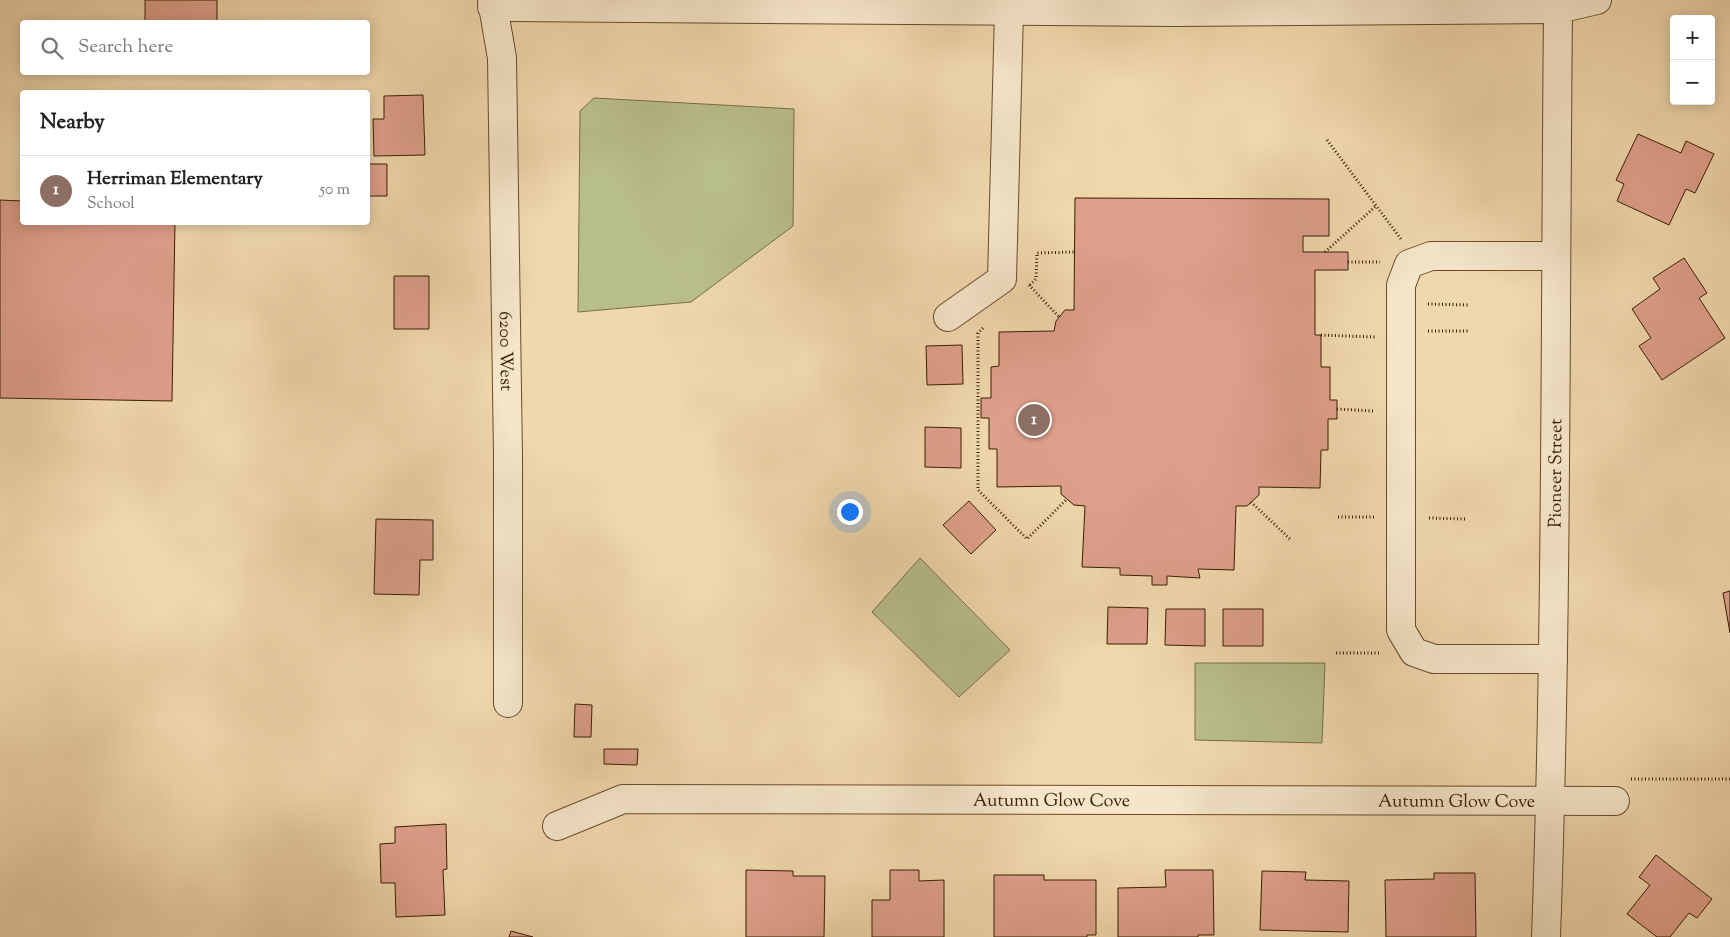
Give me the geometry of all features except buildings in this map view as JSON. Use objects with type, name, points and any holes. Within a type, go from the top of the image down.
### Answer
[{"type":"street","points":[[492,4],[1009,11],[1174,6],[1558,9],[1597,0]]},
{"type":"street","name":"6200 West","points":[[492,4],[502,58],[508,456],[508,703]]},
{"type":"street","name":"Pioneer Street","points":[[1546,937],[1553,658],[1558,9]]},
{"type":"street","points":[[948,316],[1002,279],[1009,11]]},
{"type":"street","points":[[1553,658],[1434,658],[1414,652],[1401,630],[1401,285],[1409,264],[1431,256],[1556,256]]},
{"type":"street","name":"Autumn Glow Cove","points":[[557,826],[622,799],[1550,801],[1619,790]]},
{"type":"path","points":[[1327,140],[1404,244]]},
{"type":"path","points":[[1325,252],[1376,206]]},
{"type":"path","points":[[1059,318],[1029,285],[1036,279],[1037,253],[1074,252]]},
{"type":"path","points":[[1348,262],[1386,263]]},
{"type":"path","points":[[1422,304],[1469,304]]},
{"type":"path","points":[[985,326],[978,333],[978,490],[1027,539],[1067,499]]},
{"type":"path","points":[[1422,331],[1468,331]]},
{"type":"path","points":[[1321,335],[1377,338]]},
{"type":"path","points":[[1337,409],[1376,411]]},
{"type":"path","points":[[1251,502],[1290,540]]},
{"type":"path","points":[[1338,517],[1374,517]]},
{"type":"path","points":[[1428,518],[1466,519]]},
{"type":"path","points":[[1336,653],[1381,653]]},
{"type":"path","points":[[1619,790],[1730,779]]},
{"type":"green space","points":[[594,98],[794,109],[793,226],[691,302],[578,312],[580,111]]},
{"type":"green space","points":[[920,558],[1010,650],[959,697],[872,612]]},
{"type":"green space","points":[[1195,663],[1325,663],[1322,743],[1195,740]]},
{"type":"place","name":"Herriman Elementary","points":[[1034,420]]}]
